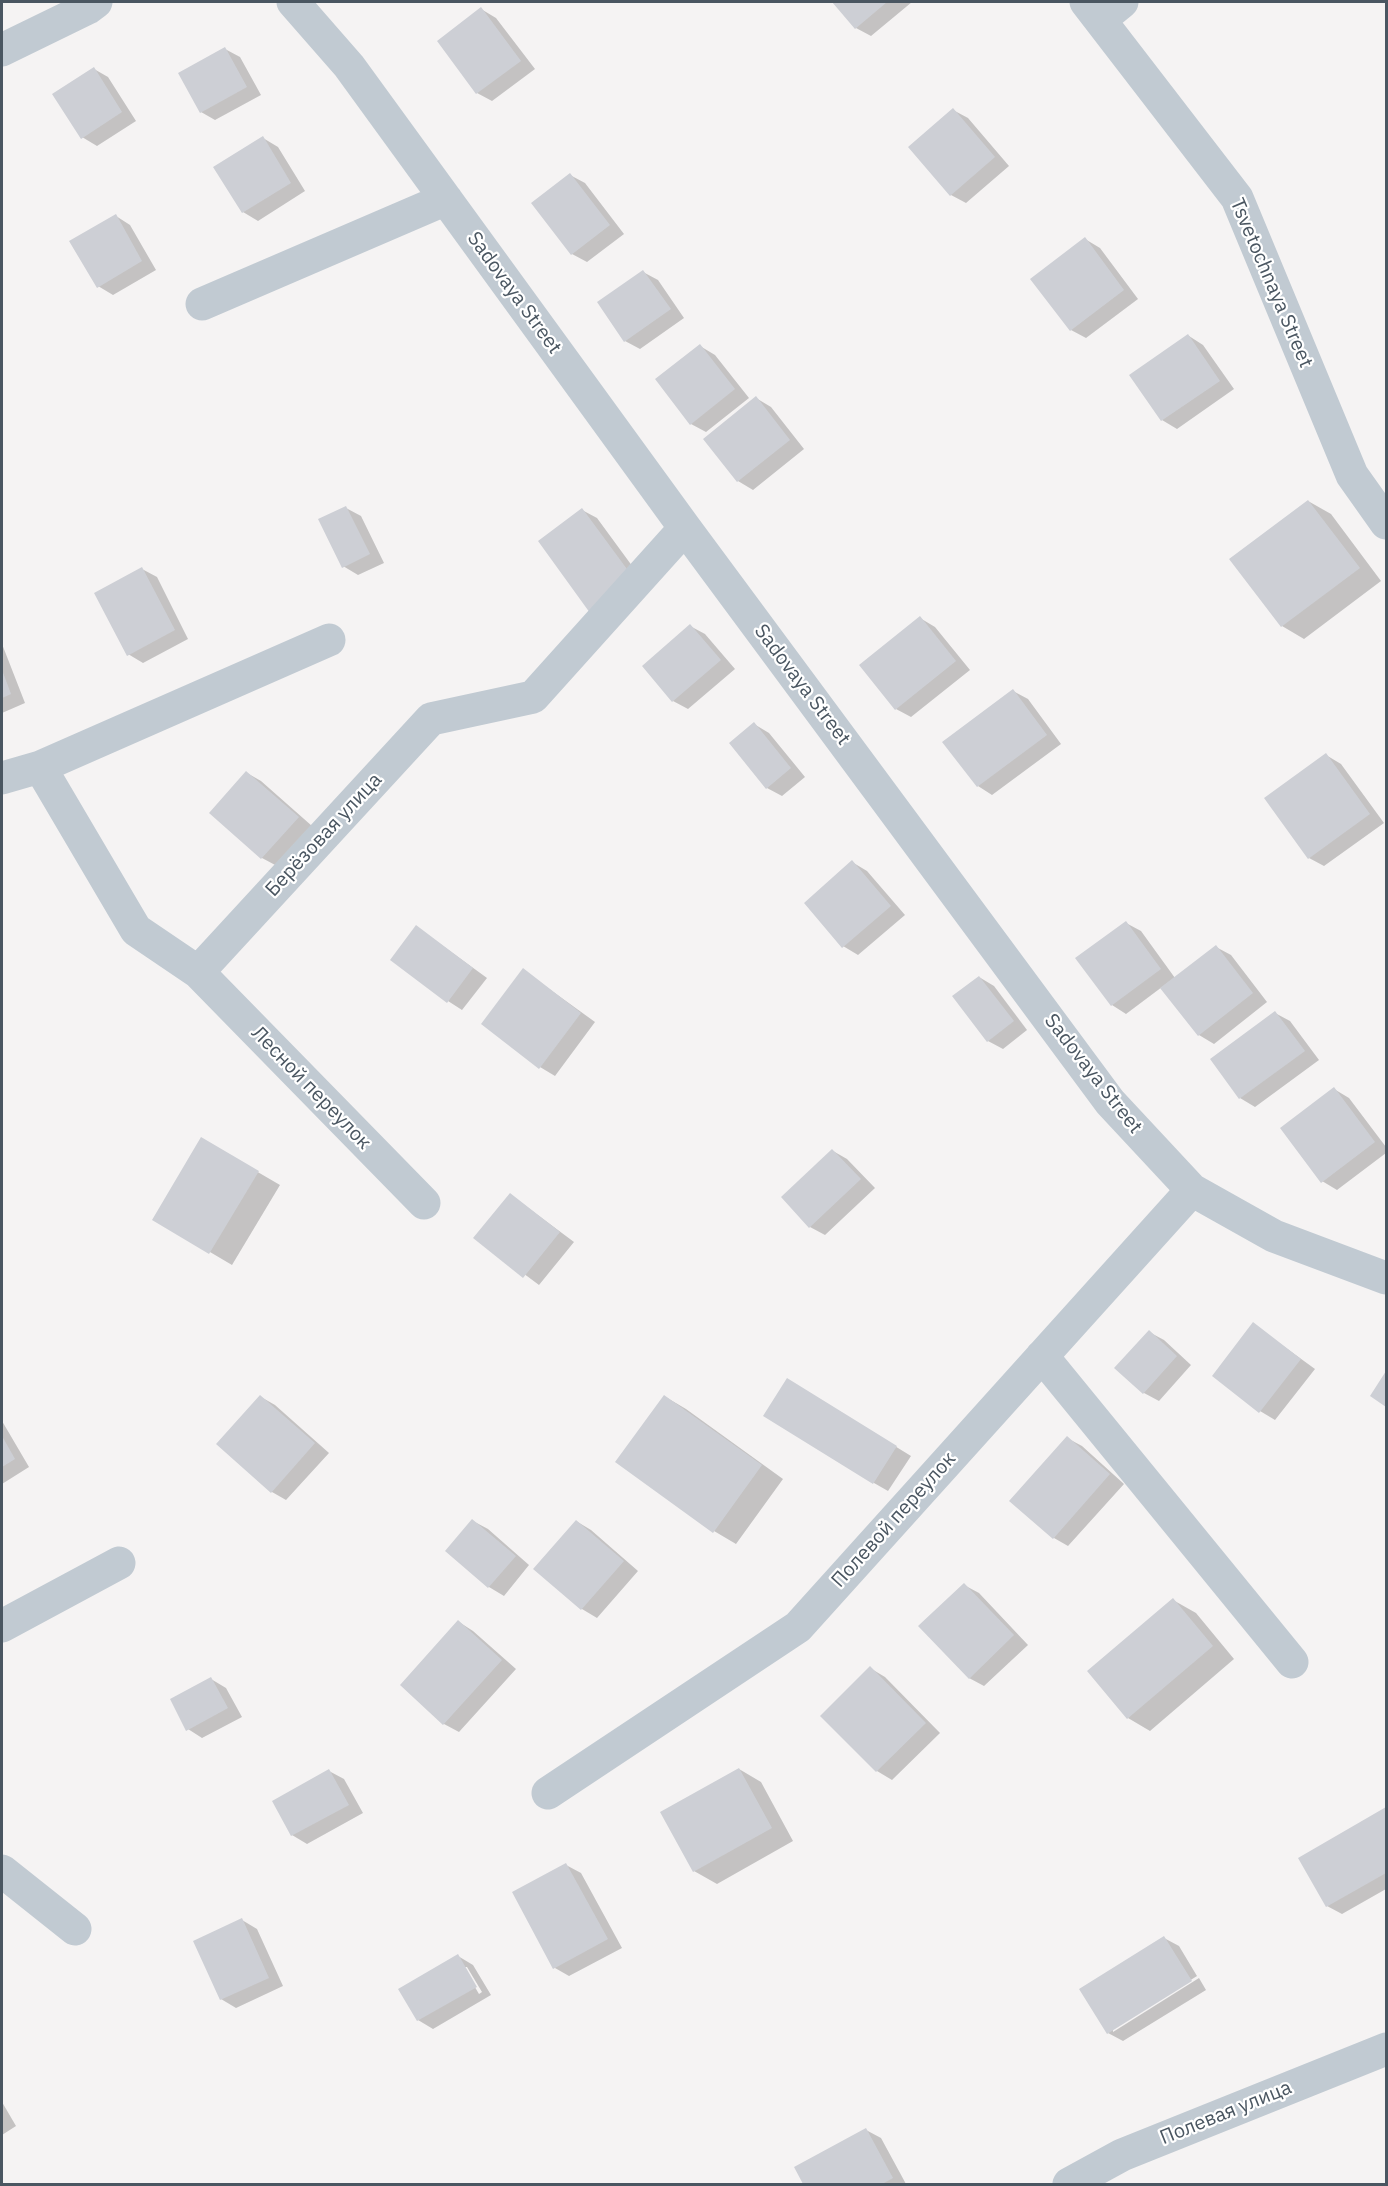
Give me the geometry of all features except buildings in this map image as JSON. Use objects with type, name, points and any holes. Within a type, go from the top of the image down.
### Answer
[{"type":"street","points":[[2,50],[96,2]]},
{"type":"street","name":"Sadovaya Street","points":[[293,2],[349,66],[685,528],[1110,1102],[1192,1190],[1274,1236],[1386,1278]]},
{"type":"street","name":"Tsvetochnaya Street","points":[[1103,8],[1237,198],[1352,475],[1386,523]]},
{"type":"street","points":[[201,304],[446,199]]},
{"type":"street","name":"Берёзовая улица","points":[[198,972],[431,719],[533,697],[685,528]]},
{"type":"street","points":[[2,778],[40,767],[329,640]]},
{"type":"street","points":[[40,767],[136,930],[198,972]]},
{"type":"street","name":"Лесной переулок","points":[[198,972],[424,1203]]},
{"type":"street","name":"Полевой переулок","points":[[548,1793],[798,1627],[1192,1190]]},
{"type":"street","points":[[1042,1356],[1292,1662]]},
{"type":"street","points":[[2,1626],[118,1563]]},
{"type":"street","points":[[2,1871],[75,1929]]},
{"type":"street","name":"Полевая улица","points":[[1070,2184],[1122,2154],[1386,2053]]}]
